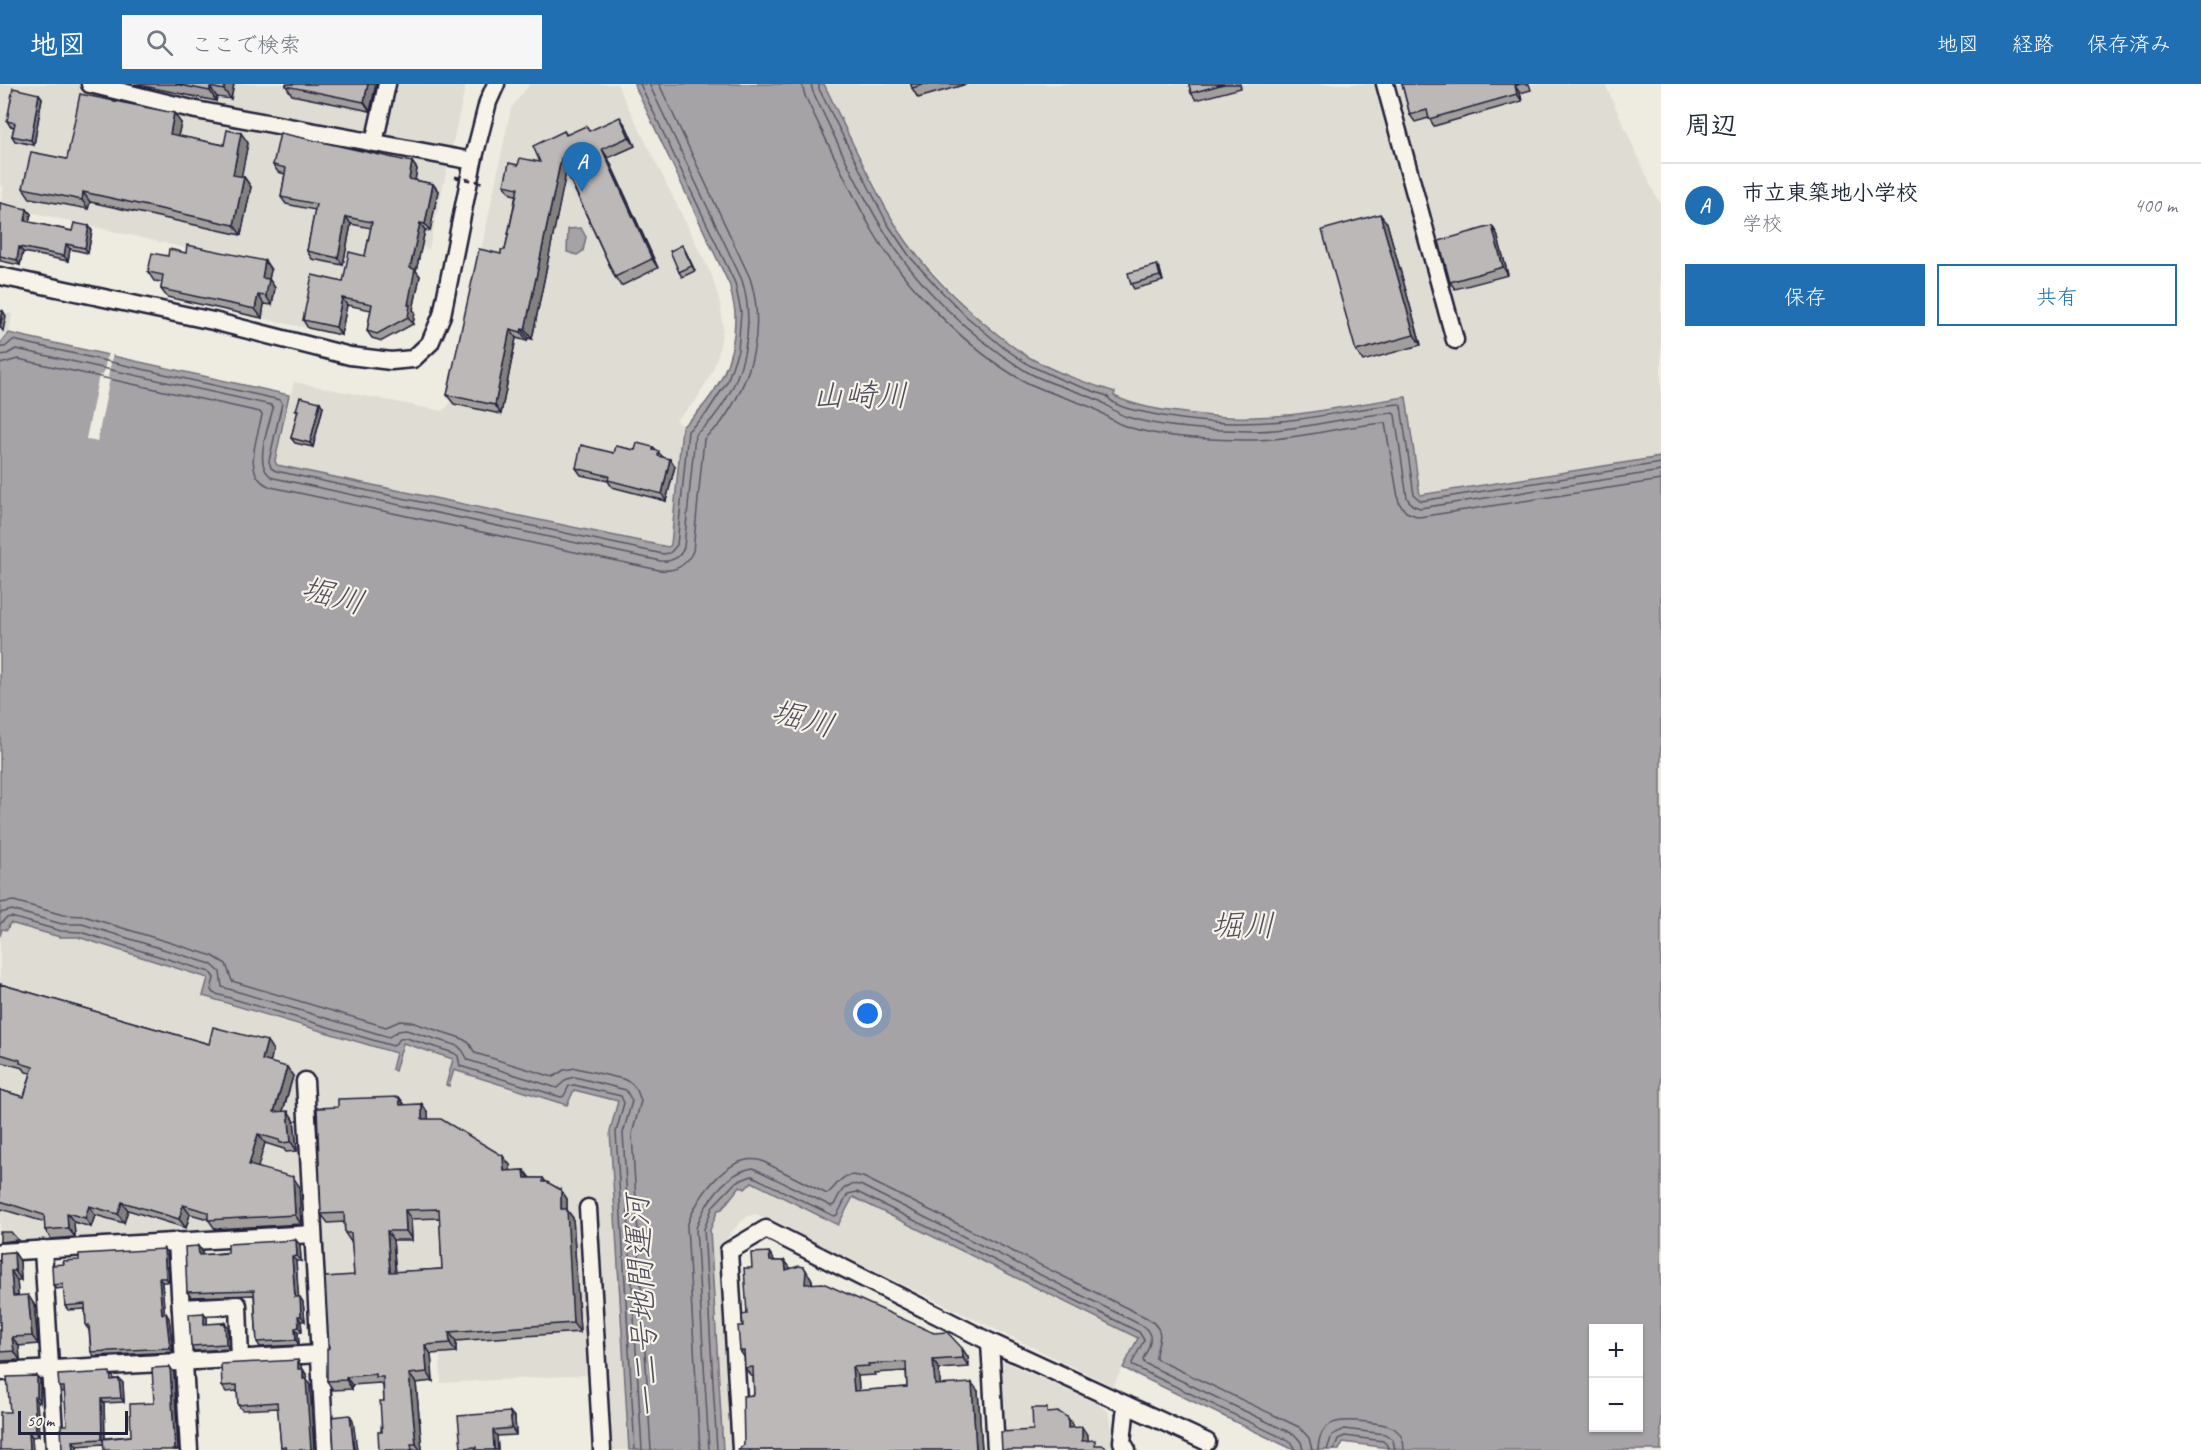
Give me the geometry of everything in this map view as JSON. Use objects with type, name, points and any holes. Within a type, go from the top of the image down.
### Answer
[{"type":"street","points":[[90,84],[196,110],[473,161]]},
{"type":"street","points":[[374,143],[387,84]]},
{"type":"street","points":[[0,276],[213,321],[350,356],[391,361],[413,359],[430,344],[442,315],[473,161],[488,102],[496,84]]},
{"type":"street","points":[[1385,84],[1455,340]]},
{"type":"street","points":[[305,1081],[325,1450]]},
{"type":"street","points":[[588,1208],[602,1450]]},
{"type":"street","points":[[741,1450],[729,1251],[766,1229],[990,1342],[1207,1442]]},
{"type":"street","points":[[0,1252],[313,1234]]},
{"type":"street","points":[[177,1241],[189,1450]]},
{"type":"street","points":[[44,1249],[55,1450]]},
{"type":"street","points":[[181,1308],[237,1305],[240,1359]]},
{"type":"street","points":[[990,1342],[996,1450]]},
{"type":"street","points":[[0,1372],[320,1354]]},
{"type":"street","points":[[1126,1405],[1122,1442],[1127,1450]]},
{"type":"path","points":[[455,177],[484,183]]},
{"type":"shaded area","points":[[0,84],[466,84],[429,249],[374,239],[364,290],[317,282],[307,328],[180,301],[190,249],[0,205],[4,187],[0,185]]},
{"type":"shaded area","points":[[530,84],[617,84],[712,276],[721,307],[723,327],[719,351],[712,372],[695,402],[676,420],[682,427],[671,545],[668,547],[277,465],[275,462],[294,382],[442,411],[449,405],[511,108]]},
{"type":"shaded area","points":[[824,84],[1605,84],[1661,204],[1661,457],[1420,495],[1296,413],[1254,417],[1163,411],[1130,403],[1114,396],[1114,392],[1064,375],[1032,360],[1007,343],[971,312],[915,253],[892,219]]},
{"type":"shaded area","points":[[0,312],[12,314],[9,333],[0,344]]},
{"type":"shaded area","points":[[9,923],[60,937],[78,937],[208,978],[203,996],[396,1053],[392,1069],[396,1070],[403,1043],[453,1059],[446,1084],[450,1085],[454,1070],[567,1105],[573,1090],[619,1101],[610,1131],[629,1450],[611,1450],[596,1206],[577,1207],[587,1375],[441,1383],[440,1351],[330,1350],[314,1077],[295,1078],[303,1230],[0,1247],[0,936],[2,929]]},
{"type":"shaded area","points":[[752,1182],[838,1225],[853,1197],[1138,1338],[1113,1386],[756,1214],[748,1216],[739,1223],[725,1241],[735,1450],[723,1450],[710,1230],[718,1210],[722,1209],[740,1186]]},
{"type":"shaded area","points":[[1000,1360],[1095,1402],[1108,1411],[1115,1450],[1004,1450]]},
{"type":"water","name":"堀川","points":[[634,84],[824,84],[892,219],[911,248],[934,276],[973,313],[1021,352],[1063,374],[1115,392],[1114,396],[1123,400],[1167,411],[1246,417],[1311,412],[1406,397],[1420,495],[1661,457],[1661,1450],[1404,1450],[1343,1442],[1339,1450],[1294,1450],[1123,1368],[1138,1338],[853,1197],[838,1225],[752,1182],[745,1189],[740,1186],[722,1209],[718,1210],[710,1230],[723,1450],[629,1450],[610,1131],[618,1101],[574,1090],[567,1105],[454,1070],[449,1086],[446,1085],[453,1059],[403,1043],[395,1071],[392,1069],[396,1053],[203,996],[208,978],[78,937],[60,937],[10,923],[7,930],[2,929],[0,936],[0,344],[9,333],[289,395],[275,461],[277,465],[668,547],[671,545],[682,427],[705,404],[722,377],[732,347],[734,307],[730,286]]},
{"type":"water","points":[[581,228],[586,237],[583,251],[577,255],[567,252],[568,229]]},
{"type":"pier","points":[[108,352],[113,353],[108,377],[110,378],[97,442],[86,439],[99,375],[103,375]]},
{"type":"building","points":[[175,84],[225,84],[224,90],[210,87],[210,91]]},
{"type":"building","points":[[286,84],[368,84],[364,102],[286,86]]},
{"type":"building","points":[[911,84],[925,84],[912,88]]},
{"type":"building","points":[[1189,84],[1224,84],[1191,93]]},
{"type":"building","points":[[1402,84],[1520,84],[1515,86],[1517,94],[1429,119],[1427,110],[1410,115]]},
{"type":"building","points":[[13,88],[39,94],[31,140],[12,136],[15,123],[7,121]]},
{"type":"building","points":[[80,94],[174,113],[170,134],[224,145],[227,130],[241,133],[233,175],[244,177],[234,225],[83,192],[82,200],[23,188],[31,152],[67,159]]},
{"type":"building","points":[[620,117],[629,137],[602,149],[652,259],[615,277],[561,159],[525,330],[522,329],[521,332],[510,329],[495,405],[447,395],[479,249],[501,254],[501,250],[505,250],[518,188],[504,185],[509,163],[518,165],[520,158],[540,162],[533,146],[564,131],[566,135],[586,126],[589,131]]},
{"type":"building","points":[[280,133],[412,162],[409,179],[433,184],[425,224],[420,223],[410,268],[415,269],[408,317],[377,334],[367,331],[372,304],[342,298],[336,327],[303,320],[312,275],[343,282],[349,252],[365,256],[372,222],[346,217],[338,258],[307,251],[316,204],[281,197],[286,168],[273,165]]},
{"type":"building","points":[[0,203],[27,209],[25,221],[72,231],[74,223],[89,226],[85,248],[66,244],[64,256],[19,247],[17,260],[0,256]]},
{"type":"building","points":[[1380,214],[1414,335],[1356,351],[1322,230]]},
{"type":"building","points":[[1492,226],[1503,267],[1450,282],[1439,241]]},
{"type":"building","points":[[187,245],[265,261],[262,278],[269,279],[266,296],[258,295],[255,309],[161,289],[163,275],[148,272],[152,253],[168,256],[169,249],[186,253]]},
{"type":"building","points":[[682,245],[692,266],[679,272],[670,251]]},
{"type":"building","points":[[1157,265],[1160,276],[1131,284],[1128,273]]},
{"type":"building","points":[[0,311],[3,311],[0,327]]},
{"type":"building","points":[[300,397],[320,402],[310,443],[291,438]]},
{"type":"building","points":[[637,443],[653,447],[653,450],[659,451],[658,456],[670,459],[662,494],[608,480],[609,476],[576,468],[581,445],[614,453],[616,446],[635,450]]},
{"type":"building","points":[[0,984],[209,1044],[213,1027],[267,1041],[262,1060],[287,1067],[274,1112],[288,1111],[291,1142],[280,1143],[279,1140],[258,1134],[249,1165],[293,1177],[295,1215],[208,1220],[208,1212],[183,1205],[179,1219],[122,1202],[118,1214],[89,1206],[85,1218],[67,1213],[68,1228],[45,1230],[44,1215],[0,1201],[0,1090],[24,1097],[33,1067],[0,1054]]},
{"type":"building","points":[[399,1097],[400,1105],[422,1104],[422,1119],[441,1119],[503,1156],[504,1171],[524,1170],[525,1178],[543,1178],[543,1182],[561,1190],[561,1209],[567,1209],[573,1323],[449,1332],[450,1343],[425,1345],[427,1372],[409,1374],[416,1444],[411,1444],[412,1450],[379,1450],[378,1432],[382,1432],[380,1401],[384,1401],[383,1377],[376,1377],[376,1374],[327,1381],[327,1349],[329,1348],[325,1277],[354,1275],[351,1233],[345,1233],[344,1213],[321,1214],[317,1108],[338,1107],[338,1099]],"holes":[[[439,1209],[442,1269],[390,1272],[387,1231],[406,1231],[405,1210]]]},
{"type":"building","points":[[296,1240],[297,1256],[292,1257],[295,1297],[300,1297],[301,1316],[298,1316],[299,1327],[295,1328],[296,1340],[257,1342],[254,1290],[187,1292],[185,1247],[198,1246],[199,1255],[228,1253],[228,1244]]},
{"type":"building","points":[[164,1249],[166,1278],[159,1278],[162,1314],[166,1313],[170,1348],[91,1352],[85,1304],[65,1306],[63,1284],[53,1285],[52,1265],[64,1264],[63,1261],[79,1260],[79,1254]]},
{"type":"building","points":[[14,1252],[15,1271],[11,1271],[13,1296],[28,1295],[32,1336],[12,1337],[14,1351],[0,1352],[0,1253]]},
{"type":"building","points":[[769,1252],[770,1261],[785,1261],[786,1270],[799,1266],[804,1267],[805,1284],[823,1283],[934,1333],[947,1332],[962,1348],[963,1358],[933,1360],[935,1385],[972,1383],[976,1450],[738,1450],[744,1445],[743,1396],[754,1395],[753,1367],[745,1368],[744,1351],[740,1351],[738,1326],[743,1326],[742,1315],[747,1314],[744,1268],[752,1268],[751,1253]],"holes":[[[906,1362],[907,1387],[854,1391],[852,1367]]]},
{"type":"building","points":[[204,1313],[204,1324],[225,1323],[226,1344],[191,1346],[189,1314]]},
{"type":"building","points":[[298,1360],[298,1369],[303,1369],[303,1379],[306,1379],[311,1450],[287,1450],[286,1447],[281,1447],[277,1402],[238,1405],[237,1385],[222,1386],[221,1364]]},
{"type":"building","points":[[170,1367],[175,1450],[104,1450],[103,1439],[131,1436],[130,1404],[154,1403],[152,1368]]},
{"type":"building","points":[[110,1372],[111,1380],[119,1379],[121,1398],[101,1399],[102,1439],[73,1441],[74,1450],[62,1450],[61,1425],[67,1425],[64,1387],[59,1387],[58,1375]]},
{"type":"building","points":[[37,1376],[37,1397],[34,1397],[36,1431],[29,1432],[30,1450],[0,1450],[0,1412],[10,1412],[7,1377]]},
{"type":"building","points":[[1032,1408],[1047,1408],[1047,1413],[1059,1412],[1068,1418],[1068,1428],[1082,1427],[1082,1441],[1095,1440],[1095,1445],[1102,1445],[1109,1450],[1002,1450],[1001,1432],[1033,1430]]},
{"type":"building","points":[[510,1412],[512,1428],[493,1430],[494,1450],[476,1450],[476,1447],[461,1448],[458,1416]]},
{"type":"building","points":[[350,1415],[354,1450],[334,1450],[332,1417]]},
{"type":"place","name":"市立東築地小学校","points":[[582,192]]},
{"type":"water label","name":"山崎川","points":[[860,395]]},
{"type":"water label","name":"一二号地間運河","points":[[642,1307]]}]
